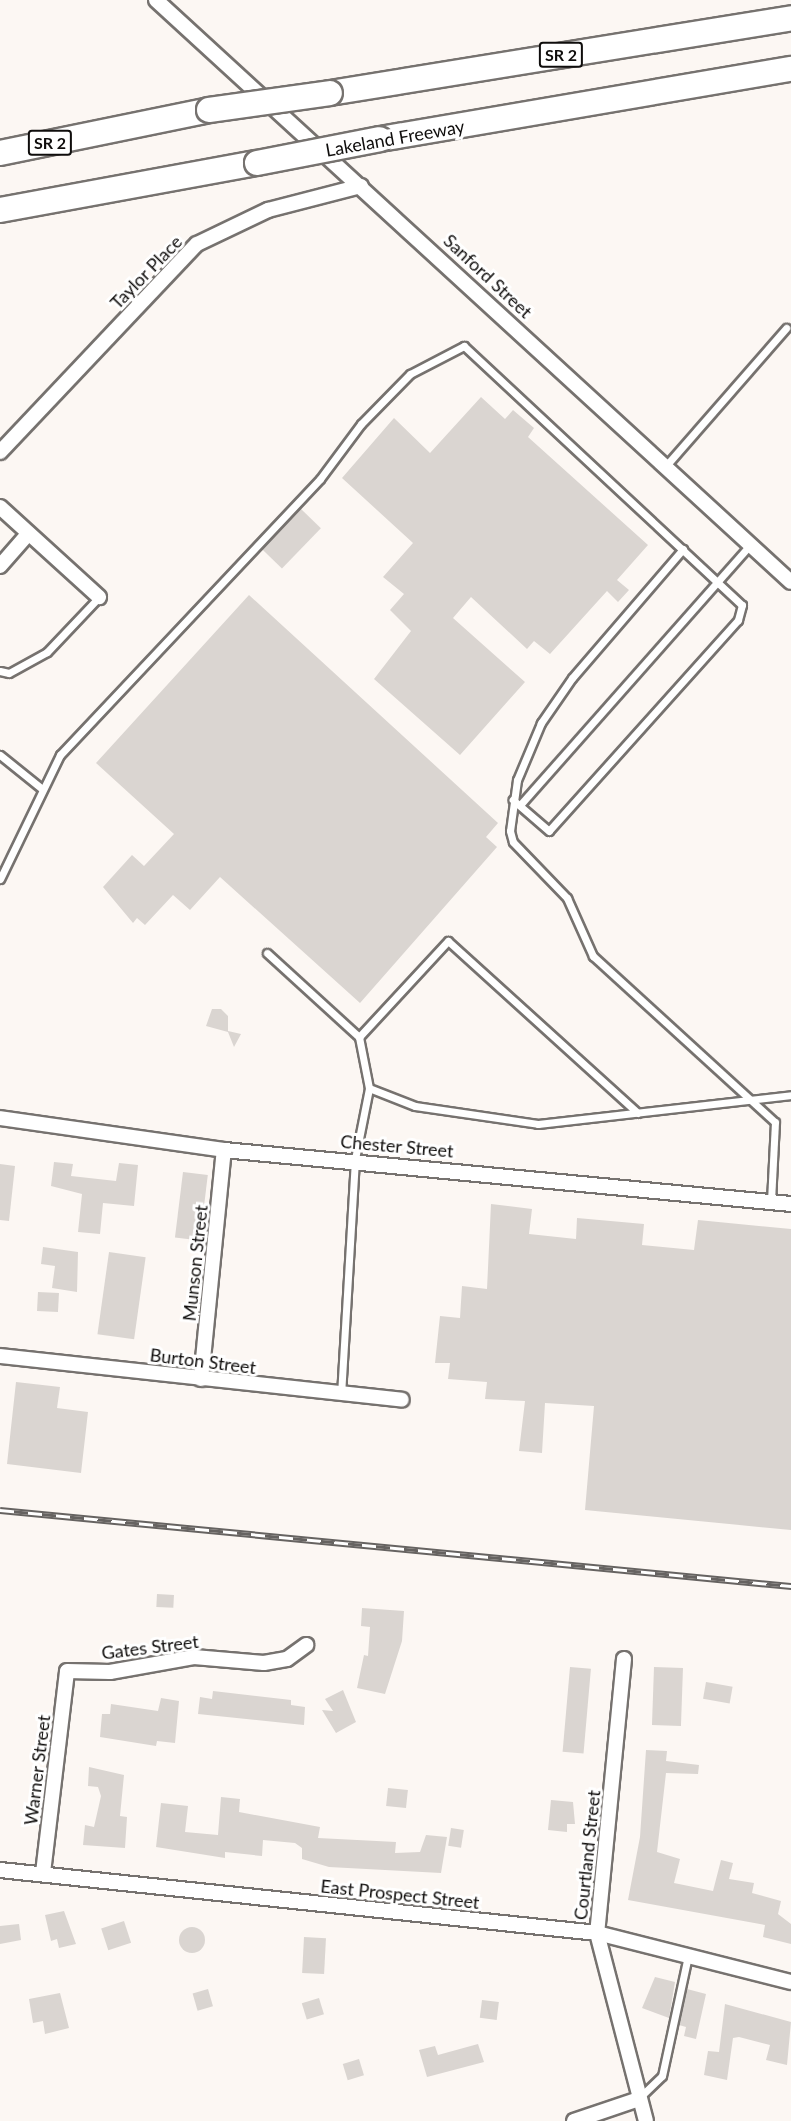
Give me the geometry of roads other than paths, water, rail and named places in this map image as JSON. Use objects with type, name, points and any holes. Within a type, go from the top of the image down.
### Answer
[{"type":"highway","name":"SR 2","points":[[0,153],[209,110],[330,93],[791,18]]},
{"type":"highway","name":"Lakeland Freeway","points":[[0,210],[380,140],[791,69]]},
{"type":"street","name":"Sanford Street","points":[[156,0],[791,582]]},
{"type":"street","name":"Taylor Place","points":[[0,452],[197,244],[268,210],[361,186]]},
{"type":"street","points":[[0,507],[99,597]]},
{"type":"street","points":[[0,566],[28,534]]},
{"type":"street","name":"Chester Street","points":[[0,1118],[224,1150],[355,1159],[791,1204]]},
{"type":"street","name":"Munson Street","points":[[201,1378],[224,1150]]},
{"type":"street","name":"Burton Street","points":[[0,1356],[402,1400]]},
{"type":"street","name":"Gates Street","points":[[67,1671],[110,1672],[194,1657],[264,1663],[287,1659],[306,1645]]},
{"type":"street","name":"Courtland Street","points":[[624,1659],[597,1933],[646,2121]]},
{"type":"street","name":"Warner Street","points":[[43,1874],[67,1671]]},
{"type":"street","name":"East Prospect Street","points":[[0,1870],[597,1933],[791,1982]]},
{"type":"street","points":[[574,2121],[639,2098]]},
{"type":"lane","points":[[664,468],[786,328]]},
{"type":"lane","points":[[0,879],[41,788],[60,754],[320,479],[361,424],[410,374],[464,346],[742,604],[730,629],[549,831],[516,803]]},
{"type":"lane","points":[[516,803],[750,545]]},
{"type":"lane","points":[[683,549],[558,698],[526,751],[516,803],[513,842],[567,898],[593,956],[775,1122],[771,1202]]},
{"type":"lane","points":[[0,671],[9,673],[47,652],[99,597]]},
{"type":"lane","points":[[0,755],[41,788]]},
{"type":"lane","points":[[359,1037],[448,941],[638,1113]]},
{"type":"lane","points":[[267,953],[359,1037],[369,1088],[355,1159],[341,1395]]},
{"type":"lane","points":[[369,1088],[415,1106],[538,1124],[791,1095]]},
{"type":"lane","points":[[639,2098],[662,2076],[688,1956]]},
{"type":"railway","points":[[0,1510],[791,1586]]}]
